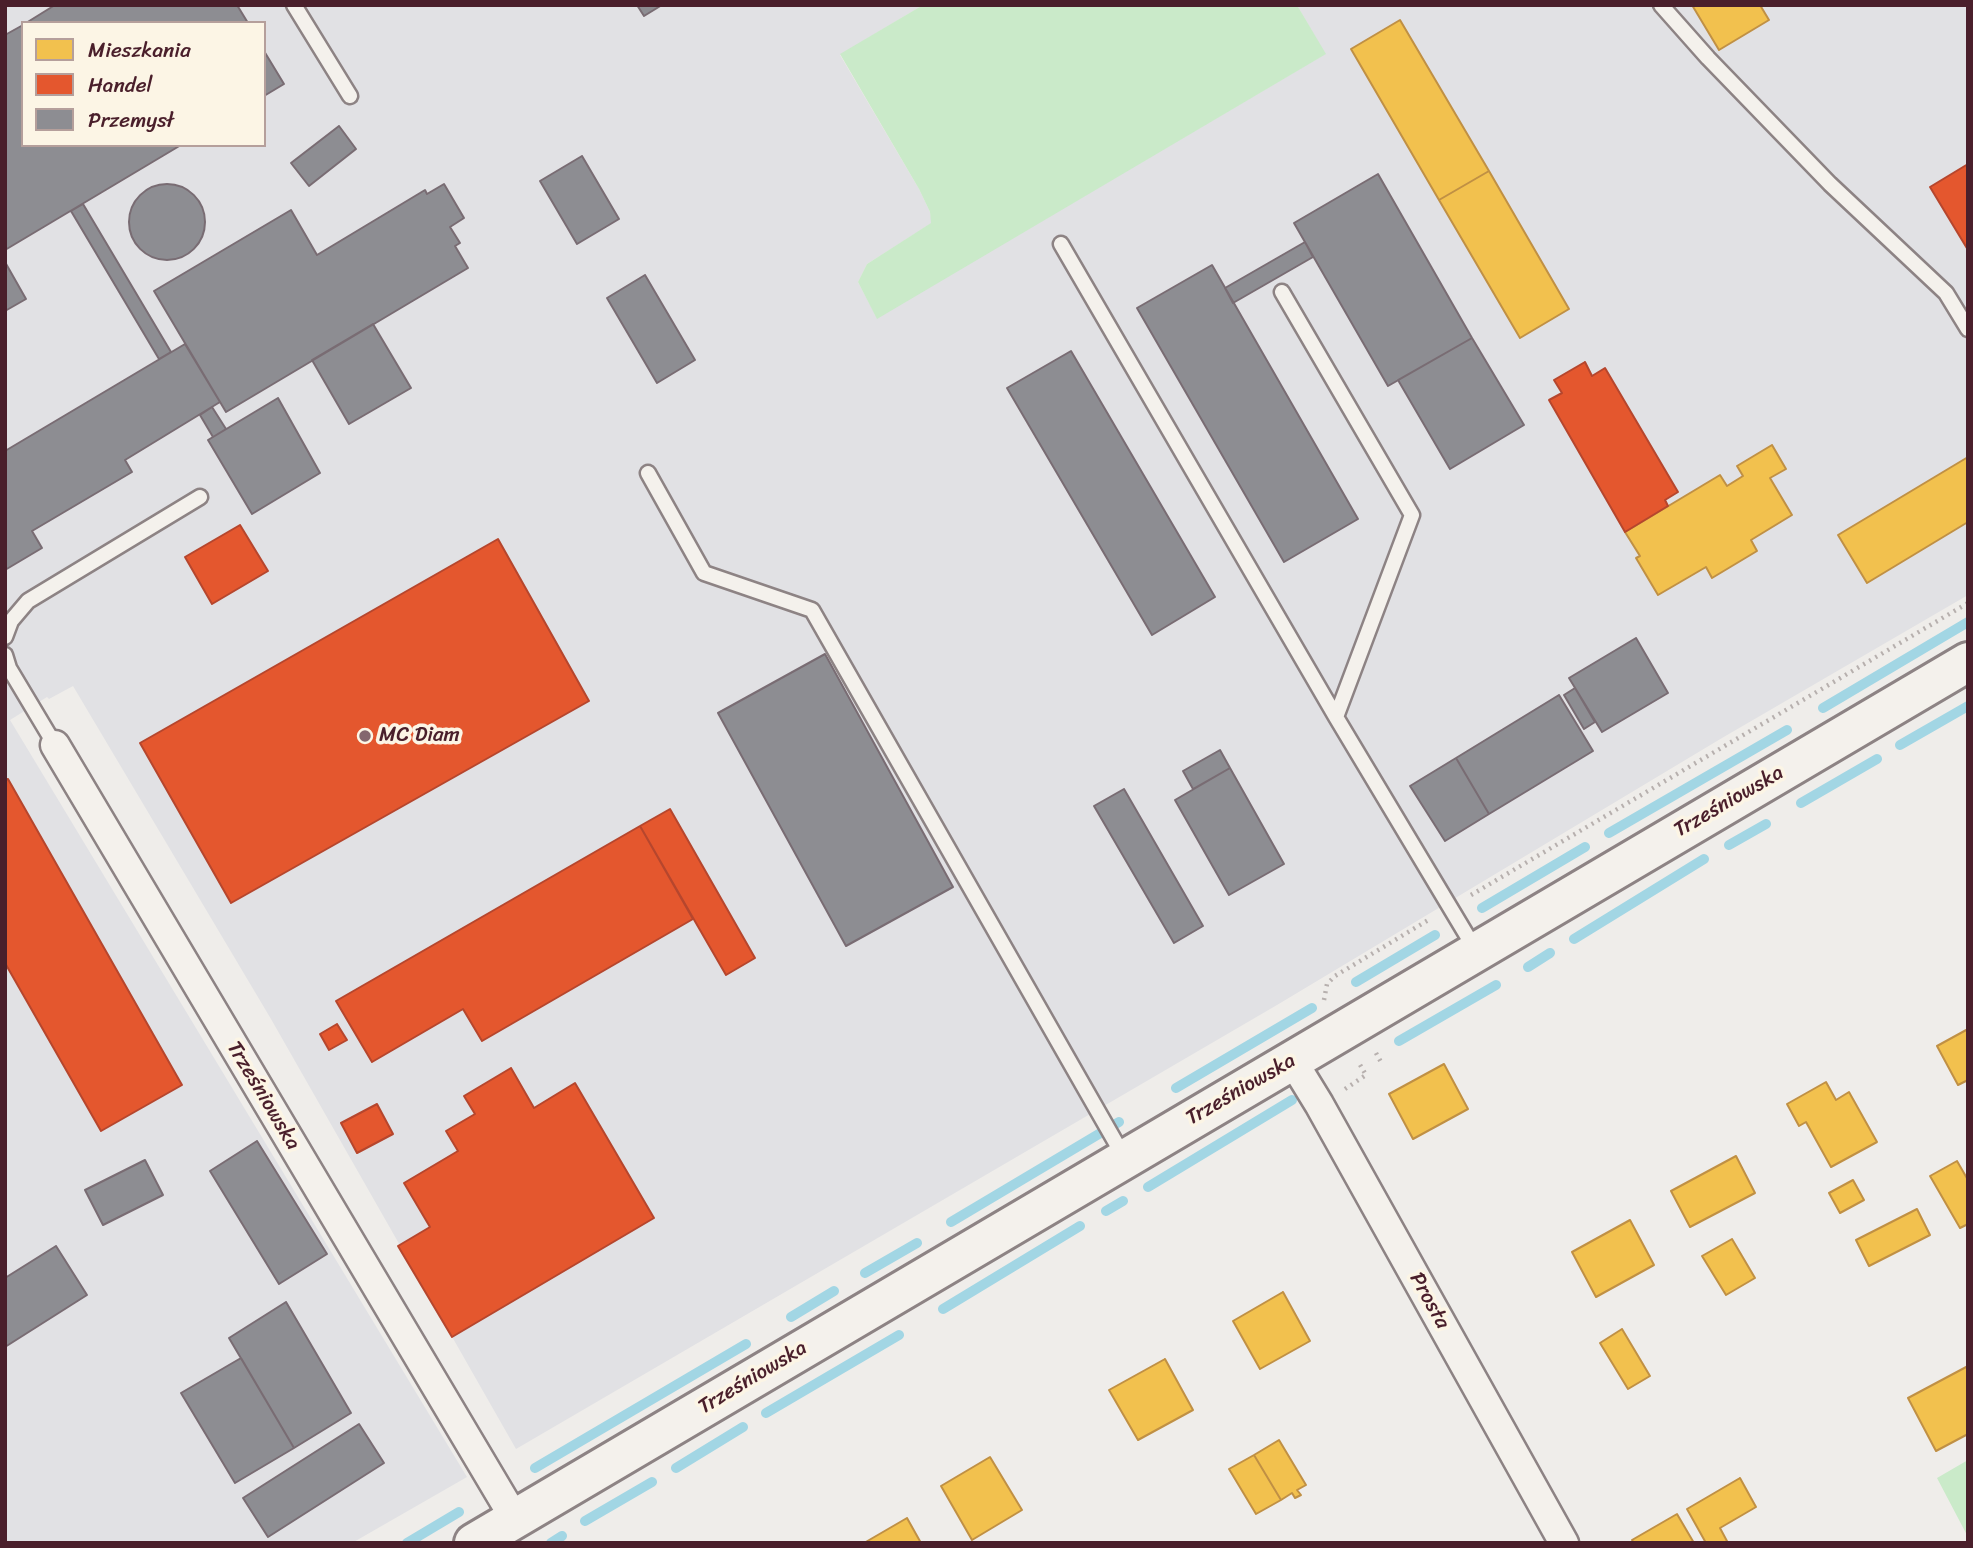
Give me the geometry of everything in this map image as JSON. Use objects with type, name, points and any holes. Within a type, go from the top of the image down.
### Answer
[{"type":"main road","name":"Trześniowska","points":[[474,1543],[1968,662]]},
{"type":"street","name":"Trześniowska","points":[[55,745],[515,1519]]},
{"type":"street","name":"Prosta","points":[[1292,1060],[1326,1116],[1564,1543]]},
{"type":"lane","points":[[294,5],[350,96]]},
{"type":"lane","points":[[1661,5],[1707,58],[1830,184],[1946,293],[1968,329]]},
{"type":"lane","points":[[1060,244],[1476,951]]},
{"type":"lane","points":[[1282,292],[1412,515],[1336,717]]},
{"type":"lane","points":[[648,473],[704,573],[812,610],[1125,1158]]},
{"type":"lane","points":[[5,637],[11,621],[28,601],[201,497]]},
{"type":"lane","points":[[5,654],[9,668],[55,745]]},
{"type":"shaded area","points":[[5,5],[923,5],[840,55],[919,189],[932,223],[867,264],[858,282],[877,318],[1325,54],[1297,5],[1968,5],[1968,595],[1722,738],[1277,1005],[516,1449],[271,1019],[73,686],[49,699],[47,697],[10,720],[467,1477],[352,1543],[5,1543]]},
{"type":"green space","points":[[923,5],[1297,5],[1326,54],[877,319],[858,282],[867,264],[931,223],[930,212],[840,54]]},
{"type":"green space","points":[[1968,1460],[1968,1537],[1937,1478]]},
{"type":"building: Mieszkania","points":[[1692,5],[1760,5],[1769,20],[1719,50]]},
{"type":"building: Mieszkania","points":[[1400,20],[1489,171],[1439,200],[1351,49]]},
{"type":"building: Mieszkania","points":[[1489,171],[1569,309],[1520,338],[1439,200]]},
{"type":"building: Mieszkania","points":[[1772,445],[1786,469],[1770,478],[1792,515],[1751,540],[1757,551],[1712,578],[1706,567],[1658,595],[1636,558],[1640,556],[1625,532],[1720,475],[1727,486],[1743,476],[1737,466]]},
{"type":"building: Mieszkania","points":[[1968,457],[1968,522],[1867,583],[1838,535]]},
{"type":"building: Mieszkania","points":[[1968,1029],[1968,1080],[1958,1085],[1937,1046]]},
{"type":"building: Mieszkania","points":[[1444,1064],[1468,1109],[1413,1139],[1389,1094]]},
{"type":"building: Mieszkania","points":[[1826,1082],[1836,1100],[1849,1092],[1877,1142],[1831,1167],[1806,1122],[1799,1126],[1787,1104]]},
{"type":"building: Mieszkania","points":[[1736,1156],[1755,1193],[1690,1227],[1671,1191]]},
{"type":"building: Mieszkania","points":[[1957,1161],[1968,1180],[1968,1224],[1960,1228],[1930,1176]]},
{"type":"building: Mieszkania","points":[[1853,1180],[1864,1200],[1840,1213],[1829,1193]]},
{"type":"building: Mieszkania","points":[[1917,1209],[1930,1235],[1869,1266],[1856,1240]]},
{"type":"building: Mieszkania","points":[[1630,1220],[1654,1265],[1596,1297],[1572,1252]]},
{"type":"building: Mieszkania","points":[[1732,1239],[1755,1278],[1726,1295],[1702,1256]]},
{"type":"building: Mieszkania","points":[[1283,1292],[1310,1341],[1260,1369],[1233,1321]]},
{"type":"building: Mieszkania","points":[[1622,1329],[1650,1376],[1628,1389],[1600,1343]]},
{"type":"building: Mieszkania","points":[[1165,1359],[1193,1410],[1138,1440],[1109,1390]]},
{"type":"building: Mieszkania","points":[[1968,1366],[1968,1434],[1936,1451],[1908,1398]]},
{"type":"building: Mieszkania","points":[[1279,1440],[1306,1485],[1297,1490],[1301,1495],[1295,1498],[1292,1493],[1281,1500],[1254,1455]]},
{"type":"building: Mieszkania","points":[[1254,1455],[1281,1500],[1256,1514],[1229,1469]]},
{"type":"building: Mieszkania","points":[[990,1457],[1022,1510],[972,1540],[941,1486]]},
{"type":"building: Mieszkania","points":[[1740,1478],[1756,1507],[1720,1528],[1728,1543],[1706,1543],[1687,1509]]},
{"type":"building: Mieszkania","points":[[1677,1514],[1694,1543],[1634,1543],[1632,1540]]},
{"type":"building: Mieszkania","points":[[907,1518],[921,1543],[864,1543]]},
{"type":"building: Handel","points":[[1968,164],[1968,250],[1930,187]]},
{"type":"building: Handel","points":[[1585,362],[1592,376],[1605,368],[1678,492],[1665,500],[1668,506],[1625,532],[1549,400],[1562,393],[1554,380]]},
{"type":"building: Handel","points":[[240,525],[268,571],[212,604],[185,557]]},
{"type":"building: Handel","points":[[498,539],[589,701],[231,903],[140,743]]},
{"type":"building: Handel","points":[[8,779],[182,1085],[101,1131],[5,963],[5,780]]},
{"type":"building: Handel","points":[[670,809],[755,958],[726,975],[640,826]]},
{"type":"building: Handel","points":[[640,826],[693,919],[482,1041],[463,1009],[372,1062],[336,1001]]},
{"type":"building: Handel","points":[[337,1024],[347,1040],[329,1050],[320,1034]]},
{"type":"building: Handel","points":[[511,1068],[534,1108],[575,1083],[654,1218],[452,1337],[398,1246],[430,1227],[404,1183],[458,1151],[446,1131],[475,1114],[464,1096]]},
{"type":"building: Handel","points":[[377,1104],[393,1134],[357,1153],[341,1123]]},
{"type":"building: Przemysł","points":[[55,5],[237,5],[247,21],[29,21]]},
{"type":"building: Przemysł","points":[[637,5],[662,5],[644,16]]},
{"type":"building: Przemysł","points":[[21,26],[21,147],[178,147],[5,250],[5,35]]},
{"type":"building: Przemysł","points":[[266,54],[284,84],[266,95]]},
{"type":"building: Przemysł","points":[[339,126],[356,149],[309,186],[291,163]]},
{"type":"building: Przemysł","points":[[582,156],[619,219],[577,244],[540,181]]},
{"type":"building: Przemysł","points":[[1378,174],[1472,338],[1388,386],[1294,223]]},
{"type":"building: Przemysł","points":[[160,184],[174,184],[188,190],[199,201],[205,222],[202,237],[194,249],[174,260],[160,260],[146,254],[135,243],[129,229],[129,215],[135,201],[146,190]]},
{"type":"building: Przemysł","points":[[444,184],[464,218],[450,227],[460,243],[455,246],[468,268],[226,412],[154,291],[291,210],[317,255],[425,190],[427,194]]},
{"type":"building: Przemysł","points":[[83,204],[171,352],[159,359],[71,211]]},
{"type":"building: Przemysł","points":[[1305,242],[1313,257],[1233,303],[1225,288]]},
{"type":"building: Przemysł","points":[[5,262],[26,299],[5,311]]},
{"type":"building: Przemysł","points":[[1212,265],[1358,519],[1284,562],[1137,308]]},
{"type":"building: Przemysł","points":[[645,275],[695,360],[657,383],[607,298]]},
{"type":"building: Przemysł","points":[[373,324],[411,388],[349,424],[312,360]]},
{"type":"building: Przemysł","points":[[1472,338],[1524,425],[1450,469],[1398,380]]},
{"type":"building: Przemysł","points":[[185,344],[220,402],[125,460],[132,472],[32,531],[42,548],[5,570],[5,451]]},
{"type":"building: Przemysł","points":[[1071,351],[1215,597],[1152,635],[1007,388]]},
{"type":"building: Przemysł","points":[[278,398],[320,473],[252,514],[208,440]]},
{"type":"building: Przemysł","points":[[212,407],[226,429],[213,437],[200,415]]},
{"type":"building: Przemysł","points":[[1636,638],[1668,693],[1602,732],[1569,678]]},
{"type":"building: Przemysł","points":[[825,654],[953,887],[846,946],[718,713]]},
{"type":"building: Przemysł","points":[[1575,688],[1595,722],[1584,729],[1564,695]]},
{"type":"building: Przemysł","points":[[1559,695],[1593,751],[1489,814],[1456,758]]},
{"type":"building: Przemysł","points":[[1220,750],[1230,768],[1193,789],[1183,771]]},
{"type":"building: Przemysł","points":[[1456,758],[1489,814],[1445,841],[1410,786]]},
{"type":"building: Przemysł","points":[[1230,768],[1284,864],[1229,895],[1175,800]]},
{"type":"building: Przemysł","points":[[1124,789],[1203,926],[1174,943],[1094,806]]},
{"type":"building: Przemysł","points":[[257,1141],[327,1254],[279,1284],[210,1171]]},
{"type":"building: Przemysł","points":[[145,1160],[163,1195],[103,1225],[85,1190]]},
{"type":"building: Przemysł","points":[[56,1246],[87,1295],[5,1347],[5,1278]]},
{"type":"building: Przemysł","points":[[286,1302],[351,1413],[294,1448],[229,1338]]},
{"type":"building: Przemysł","points":[[241,1358],[294,1448],[235,1483],[181,1393]]},
{"type":"building: Przemysł","points":[[359,1424],[384,1463],[268,1537],[243,1498]]},
{"type":"waterway","points":[[1823,708],[1968,622]]},
{"type":"waterway","points":[[1900,745],[1968,706]]},
{"type":"waterway","points":[[1609,833],[1787,730]]},
{"type":"waterway","points":[[1801,803],[1877,759]]},
{"type":"waterway","points":[[1729,845],[1766,824]]},
{"type":"waterway","points":[[1482,908],[1585,847]]},
{"type":"waterway","points":[[1574,939],[1704,859]]},
{"type":"waterway","points":[[1356,982],[1435,935]]},
{"type":"waterway","points":[[1528,967],[1550,953]]},
{"type":"waterway","points":[[1399,1041],[1496,985]]},
{"type":"waterway","points":[[1176,1088],[1312,1008]]},
{"type":"waterway","points":[[1148,1187],[1292,1100]]},
{"type":"waterway","points":[[951,1222],[1119,1122]]},
{"type":"waterway","points":[[1106,1211],[1123,1201]]},
{"type":"waterway","points":[[943,1309],[1080,1226]]},
{"type":"waterway","points":[[865,1273],[917,1243]]},
{"type":"waterway","points":[[791,1317],[834,1291]]},
{"type":"waterway","points":[[766,1413],[899,1335]]},
{"type":"waterway","points":[[535,1468],[746,1344]]},
{"type":"waterway","points":[[676,1468],[743,1427]]},
{"type":"waterway","points":[[585,1521],[652,1482]]},
{"type":"waterway","points":[[407,1543],[459,1512]]},
{"type":"waterway","points":[[551,1543],[562,1536]]},
{"type":"place","name":"MC Diam","points":[[365,736]]}]
